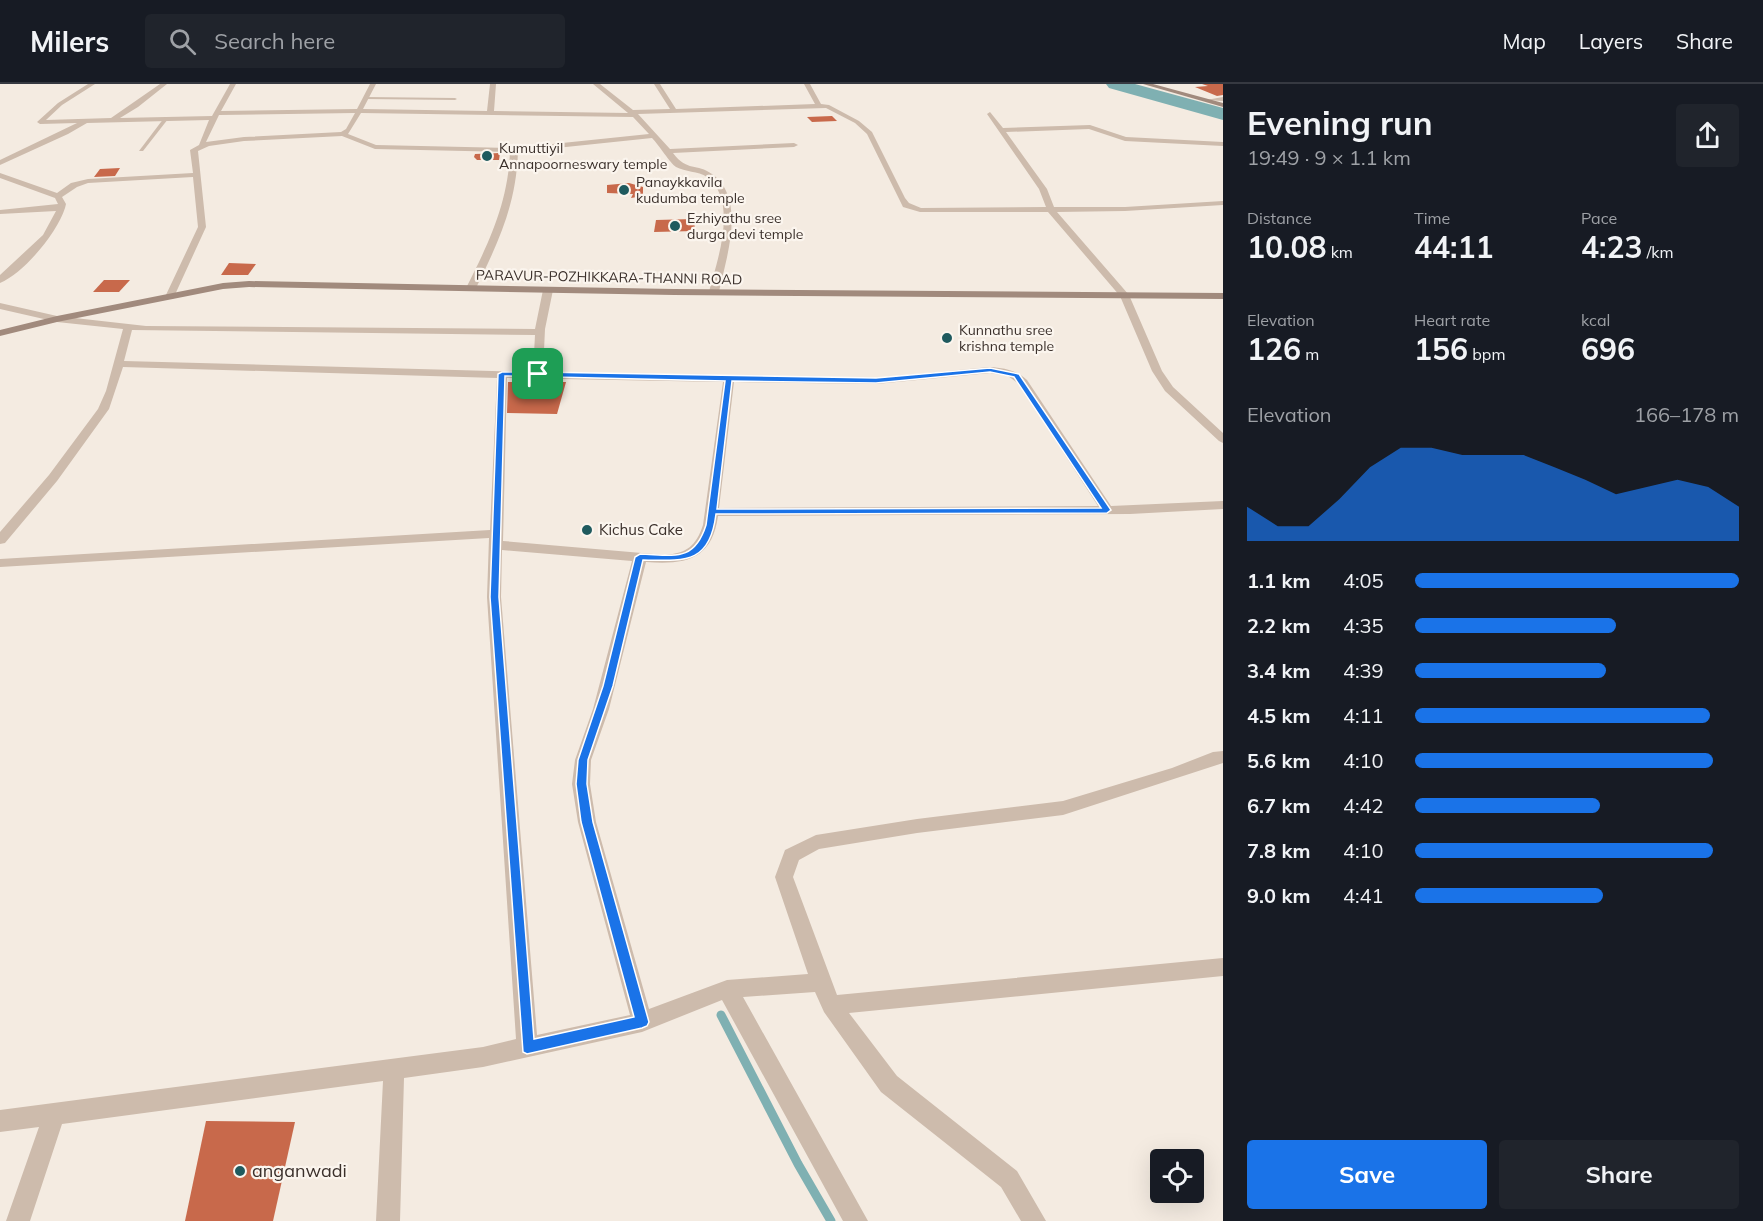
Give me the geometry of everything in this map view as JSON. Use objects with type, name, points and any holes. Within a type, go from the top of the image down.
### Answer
[{"type":"main road","points":[[1146,84],[1223,105]]},
{"type":"main road","name":"PARAVUR-POZHIKKARA-THANNI ROAD","points":[[0,333],[57,319],[249,284],[548,290],[1223,296]]},
{"type":"street","points":[[92,84],[60,104],[40,122],[359,111],[633,114],[818,104],[827,106],[858,122],[870,133],[901,198],[911,208],[935,211],[1125,210],[1223,203]]},
{"type":"street","points":[[112,120],[136,106],[164,84]]},
{"type":"street","points":[[202,146],[233,84]]},
{"type":"street","points":[[343,134],[349,130],[373,84]]},
{"type":"street","points":[[490,114],[493,84]]},
{"type":"street","points":[[596,84],[633,114],[678,165],[708,174],[719,184],[729,216],[729,228],[714,292]]},
{"type":"street","points":[[657,84],[674,110]]},
{"type":"street","points":[[807,84],[818,104]]},
{"type":"street","points":[[1209,100],[1223,99]]},
{"type":"street","points":[[990,114],[1044,189],[1052,211],[1124,296],[1157,370],[1169,389],[1223,439]]},
{"type":"street","points":[[0,163],[66,133],[84,122]]},
{"type":"street","points":[[1001,130],[1090,127],[1118,137],[1135,140],[1223,144]]},
{"type":"street","points":[[170,297],[202,227],[194,150],[202,146],[230,140],[343,134],[375,147],[514,150],[654,136]]},
{"type":"street","points":[[668,151],[794,146]]},
{"type":"street","points":[[471,288],[500,231],[510,201],[514,181],[514,150]]},
{"type":"street","points":[[0,175],[58,196],[62,204],[48,236],[0,280]]},
{"type":"street","points":[[58,196],[74,185],[88,181],[197,175]]},
{"type":"street","points":[[0,183],[11,179]]},
{"type":"street","points":[[0,212],[61,208]]},
{"type":"street","points":[[538,374],[540,332],[548,290]]},
{"type":"street","points":[[0,306],[57,319],[128,328],[540,332]]},
{"type":"street","points":[[0,540],[85,437],[103,409],[128,328]]},
{"type":"street","points":[[118,364],[876,381],[990,370],[1016,375],[1107,510]]},
{"type":"street","points":[[502,374],[495,597],[527,1047]]},
{"type":"street","points":[[0,562],[496,539],[640,557],[681,558],[695,554],[705,542],[712,512],[729,379]]},
{"type":"street","points":[[712,512],[1107,510],[1223,506]]},
{"type":"street","points":[[640,557],[608,686],[583,760],[581,784],[587,822],[642,1022]]},
{"type":"street","points":[[1034,1221],[1009,1179],[889,1084],[831,1005],[820,982],[784,877],[791,855],[816,843],[917,825],[1063,808],[1177,773],[1213,758],[1223,758]]},
{"type":"street","points":[[831,1005],[1223,968]]},
{"type":"street","points":[[0,1121],[483,1057],[642,1022],[727,989],[820,982]]},
{"type":"street","points":[[727,989],[856,1221]]},
{"type":"street","points":[[388,1221],[394,1068]]},
{"type":"street","points":[[18,1221],[55,1113]]},
{"type":"lane","points":[[366,98],[455,99]]},
{"type":"lane","points":[[141,150],[166,119]]},
{"type":"building","points":[[1202,84],[1223,84],[1223,95],[1217,96],[1195,87],[1208,86]]},
{"type":"building","points":[[832,116],[837,121],[812,122],[807,117]]},
{"type":"building","name":"Kumuttiyil Annapoorneswary temple","points":[[500,153],[499,160],[477,160],[474,157],[475,154]]},
{"type":"building","points":[[548,162],[564,162],[563,169],[547,169]]},
{"type":"building","points":[[120,168],[115,176],[94,177],[100,169]]},
{"type":"building","name":"Panaykkavila kudumba temple","points":[[629,183],[643,187],[643,196],[631,198],[633,194],[607,193],[607,185]]},
{"type":"building","name":"Ezhiyathu sree durga devi temple","points":[[694,219],[695,231],[654,232],[656,220]]},
{"type":"building","points":[[229,263],[256,264],[248,275],[221,275]]},
{"type":"building","points":[[104,280],[130,280],[119,292],[93,292]]},
{"type":"building","points":[[508,382],[566,382],[557,414],[507,413]]},
{"type":"building","name":"anganwadi","points":[[206,1121],[295,1122],[273,1221],[185,1221]]},
{"type":"waterway","points":[[1115,84],[1223,114]]},
{"type":"waterway","points":[[721,1015],[798,1164],[831,1221]]},
{"type":"place","name":"Kumuttiyil Annapoorneswary temple","points":[[487,156]]},
{"type":"place","name":"Panaykkavila kudumba temple","points":[[624,190]]},
{"type":"place","name":"Ezhiyathu sree durga devi temple","points":[[675,226]]},
{"type":"place","name":"Kunnathu sree krishna temple","points":[[947,338]]},
{"type":"place","name":"Kichus Cake","points":[[587,530]]},
{"type":"place","name":"anganwadi","points":[[240,1171]]},
{"type":"route","points":[[538,374],[502,374],[495,597],[527,1047],[642,1022],[587,822],[581,784],[583,760],[602,709],[640,557],[681,558],[695,554],[705,542],[712,512],[720,445],[729,379],[876,381],[990,370],[1016,375],[1023,382],[1107,510],[712,512],[729,379],[538,374]]}]
